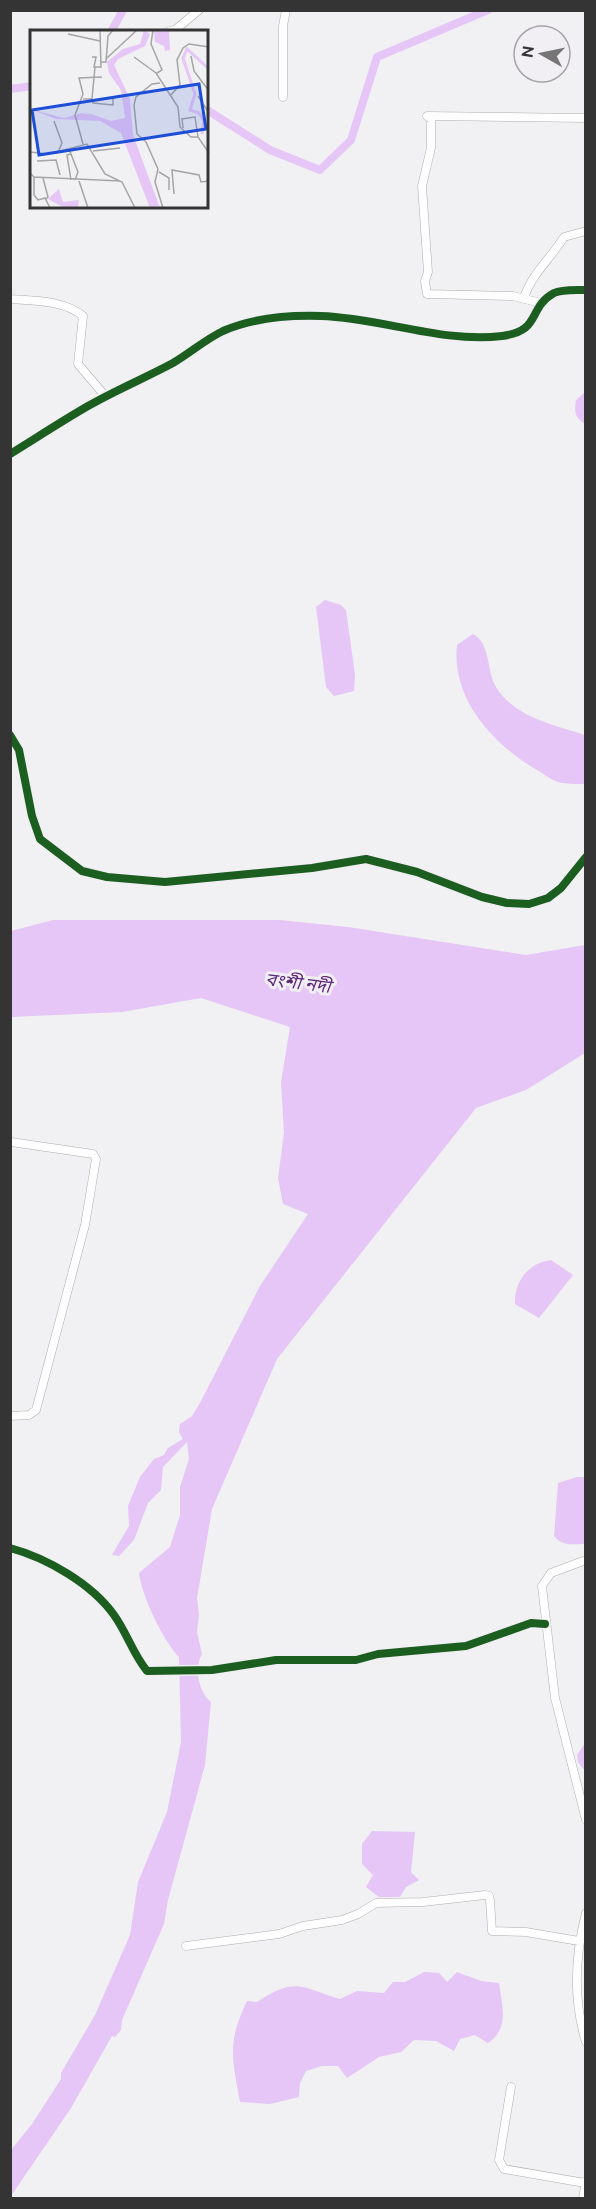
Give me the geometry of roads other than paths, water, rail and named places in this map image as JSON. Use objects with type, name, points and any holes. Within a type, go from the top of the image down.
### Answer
[{"type":"street","points":[[175,30],[199,10]]},
{"type":"street","points":[[283,97],[283,26],[286,10]]},
{"type":"street","points":[[541,303],[513,296],[426,294],[425,281],[428,272],[422,186],[431,148],[431,119],[427,116],[585,118]]},
{"type":"street","points":[[524,298],[529,284],[551,259],[564,237],[585,231]]},
{"type":"street","points":[[10,453],[106,397],[173,363],[223,331],[289,316],[321,316],[363,319],[405,330],[499,336],[521,333],[534,321],[541,303],[556,292],[585,290]]},
{"type":"street","points":[[10,299],[39,301],[73,308],[83,316],[78,364],[106,397]]},
{"type":"street","points":[[10,735],[18,750],[32,816],[40,839],[82,871],[107,877],[165,882],[312,868],[366,859],[417,872],[482,897],[507,903],[529,904],[548,898],[561,888],[585,857]]},
{"type":"street","points":[[10,1416],[29,1415],[36,1410],[85,1225],[96,1159],[93,1154],[11,1142]]},
{"type":"street","points":[[10,1548],[37,1557],[88,1590],[114,1614],[136,1657],[147,1671],[212,1670],[276,1660],[343,1661],[368,1658],[378,1654],[466,1646],[531,1623],[545,1624]]},
{"type":"street","points":[[585,1560],[551,1574],[542,1586],[555,1698],[584,1808],[585,1820]]},
{"type":"street","points":[[186,1946],[268,1936],[303,1926],[342,1920],[376,1903],[423,1902],[484,1895],[489,1896],[490,1900],[492,1931],[526,1932],[579,1941]]},
{"type":"street","points":[[585,1913],[579,1941],[578,1995],[580,2023],[585,2042]]},
{"type":"street","points":[[511,2087],[499,2160],[504,2169],[585,2182],[583,2199]]},
{"type":"water","points":[[585,392],[585,424],[577,417],[575,408],[576,400]]},
{"type":"water","points":[[325,600],[341,605],[346,610],[355,675],[354,691],[334,696],[326,687],[316,607]]},
{"type":"water","points":[[473,634],[483,644],[496,687],[513,706],[548,723],[585,735],[585,784],[555,781],[521,760],[491,734],[479,718],[468,702],[457,665],[457,645]]},
{"type":"water","name":"বংশী নদী","points":[[53,920],[280,920],[348,927],[526,955],[585,945],[585,1053],[526,1090],[476,1108],[277,1359],[212,1509],[197,1598],[199,1615],[197,1632],[202,1654],[198,1672],[200,1686],[211,1702],[205,1765],[168,1900],[164,1924],[122,2020],[121,2030],[115,2037],[112,2036],[71,2108],[11,2196],[11,2150],[32,2124],[61,2079],[61,2073],[95,2015],[130,1935],[138,1882],[167,1812],[181,1742],[179,1657],[154,1618],[139,1573],[170,1547],[180,1515],[180,1487],[189,1459],[187,1442],[163,1467],[161,1490],[148,1503],[134,1540],[119,1556],[112,1555],[129,1526],[128,1506],[140,1477],[154,1459],[164,1455],[168,1448],[183,1439],[179,1432],[180,1424],[192,1416],[200,1403],[260,1286],[308,1214],[283,1204],[278,1178],[284,1133],[281,1082],[290,1027],[201,998],[122,1012],[11,1017],[11,931]]},
{"type":"water","points":[[551,1260],[573,1275],[539,1318],[515,1304],[515,1296],[520,1281],[529,1269]]},
{"type":"water","points":[[585,1477],[585,1544],[568,1544],[554,1536],[558,1483]]},
{"type":"water","points":[[585,1743],[585,1771],[578,1762],[577,1755]]},
{"type":"water","points":[[372,1831],[415,1832],[411,1872],[419,1880],[406,1887],[400,1897],[379,1897],[366,1887],[373,1875],[362,1864],[362,1844]]},
{"type":"water","points":[[424,1972],[439,1973],[447,1982],[457,1972],[481,1981],[499,1983],[503,2016],[495,2037],[488,2043],[475,2035],[460,2039],[454,2051],[436,2041],[414,2040],[401,2052],[379,2057],[347,2078],[338,2066],[322,2066],[306,2071],[300,2083],[299,2097],[270,2104],[240,2102],[233,2050],[236,2028],[247,2001],[257,2002],[280,1989],[297,1986],[340,1999],[357,1991],[384,1993],[393,1982],[405,1982]]},
{"type":"waterway","points":[[112,30],[123,10]]},
{"type":"waterway","points":[[208,111],[270,150],[320,170],[351,140],[377,57],[488,10]]},
{"type":"waterway","points":[[10,89],[30,86]]}]
